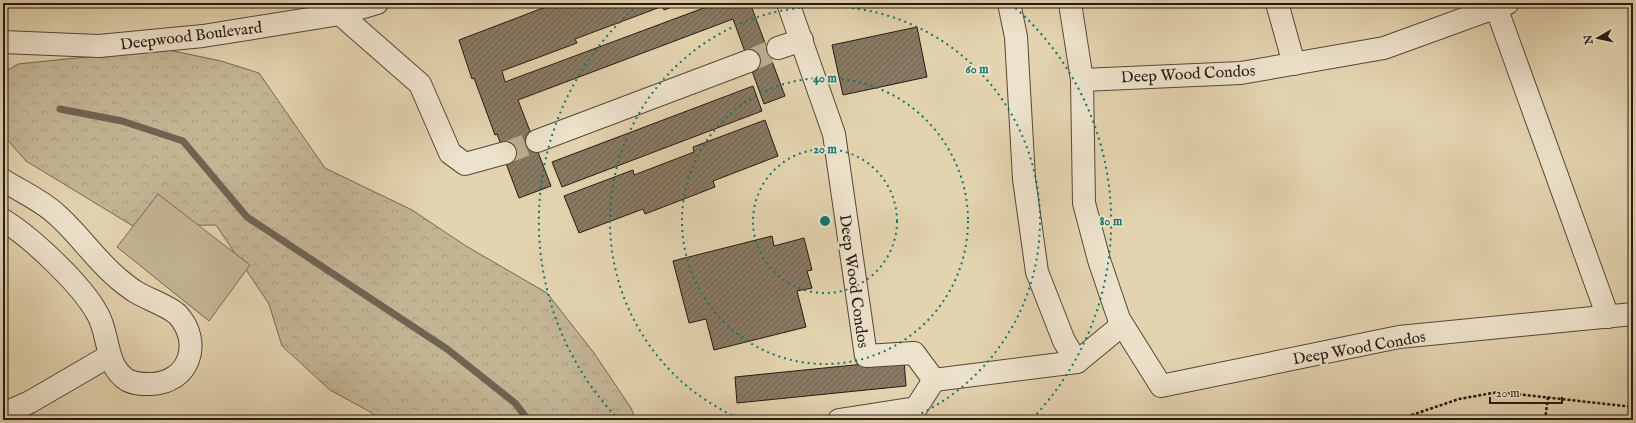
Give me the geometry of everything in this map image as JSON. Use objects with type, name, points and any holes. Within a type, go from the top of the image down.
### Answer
[{"type":"street","name":"Deepwood Boulevard","points":[[3,42],[99,46],[203,36],[340,14],[378,3]]},
{"type":"street","name":"Deep Wood Condos","points":[[788,3],[834,134],[866,356],[914,353],[934,380]]},
{"type":"street","points":[[1010,3],[1016,37],[1024,179],[1037,272],[1064,341],[1077,362]]},
{"type":"street","points":[[839,420],[916,408],[934,380],[1077,362],[1122,325],[1099,260],[1084,203],[1082,80],[1070,3]]},
{"type":"street","points":[[1277,3],[1294,64]]},
{"type":"street","name":"Deep Wood Condos","points":[[1082,80],[1241,73],[1384,48],[1502,5],[1608,317]]},
{"type":"street","points":[[340,14],[420,84],[450,153],[465,164],[505,153]]},
{"type":"street","points":[[778,48],[802,40]]},
{"type":"street","points":[[537,141],[749,61]]},
{"type":"street","points":[[3,180],[56,213],[105,266],[135,292],[177,314],[187,328],[190,338],[191,350],[188,363],[169,382],[142,384],[128,380],[117,371],[109,356],[104,327],[97,312],[68,276],[16,228],[3,220]]},
{"type":"street","name":"Deep Wood Condos","points":[[1122,325],[1160,386],[1399,337],[1633,314]]},
{"type":"street","points":[[3,414],[30,402],[109,356]]},
{"type":"path","points":[[1397,420],[1459,399],[1498,392],[1633,407]]},
{"type":"path","points":[[1545,420],[1548,397]]},
{"type":"green space","points":[[164,49],[221,61],[259,73],[325,168],[412,210],[466,246],[547,293],[594,353],[631,408],[636,420],[378,420],[372,413],[330,390],[282,346],[269,304],[216,225],[133,226],[26,161],[3,135],[3,73],[18,64]]},
{"type":"green space","points":[[158,194],[250,265],[209,321],[117,247]]},
{"type":"building","points":[[556,3],[683,3],[664,10],[663,6],[575,39],[577,43],[502,71],[505,82],[717,3],[750,3],[785,96],[764,104],[733,19],[518,100],[551,186],[519,198],[501,150],[503,150],[497,134],[495,135],[474,78],[472,79],[459,40]]},
{"type":"building","points":[[917,27],[927,77],[843,95],[832,45]]},
{"type":"building","points":[[753,86],[762,111],[562,187],[552,162]]},
{"type":"building","points":[[765,120],[778,156],[713,181],[715,187],[645,214],[643,209],[579,233],[564,196],[633,170],[634,175],[694,152],[693,147]]},
{"type":"building","points":[[772,236],[774,246],[804,238],[812,270],[807,271],[812,288],[797,291],[806,327],[714,350],[706,319],[689,323],[673,261]]},
{"type":"building","points":[[904,360],[906,386],[737,403],[735,377]]},
{"type":"waterway","points":[[60,109],[122,121],[183,141],[247,217],[447,349],[515,403],[528,420]]},
{"type":"tunnel","points":[[749,61],[778,48]]},
{"type":"tunnel","points":[[505,153],[537,141]]}]
